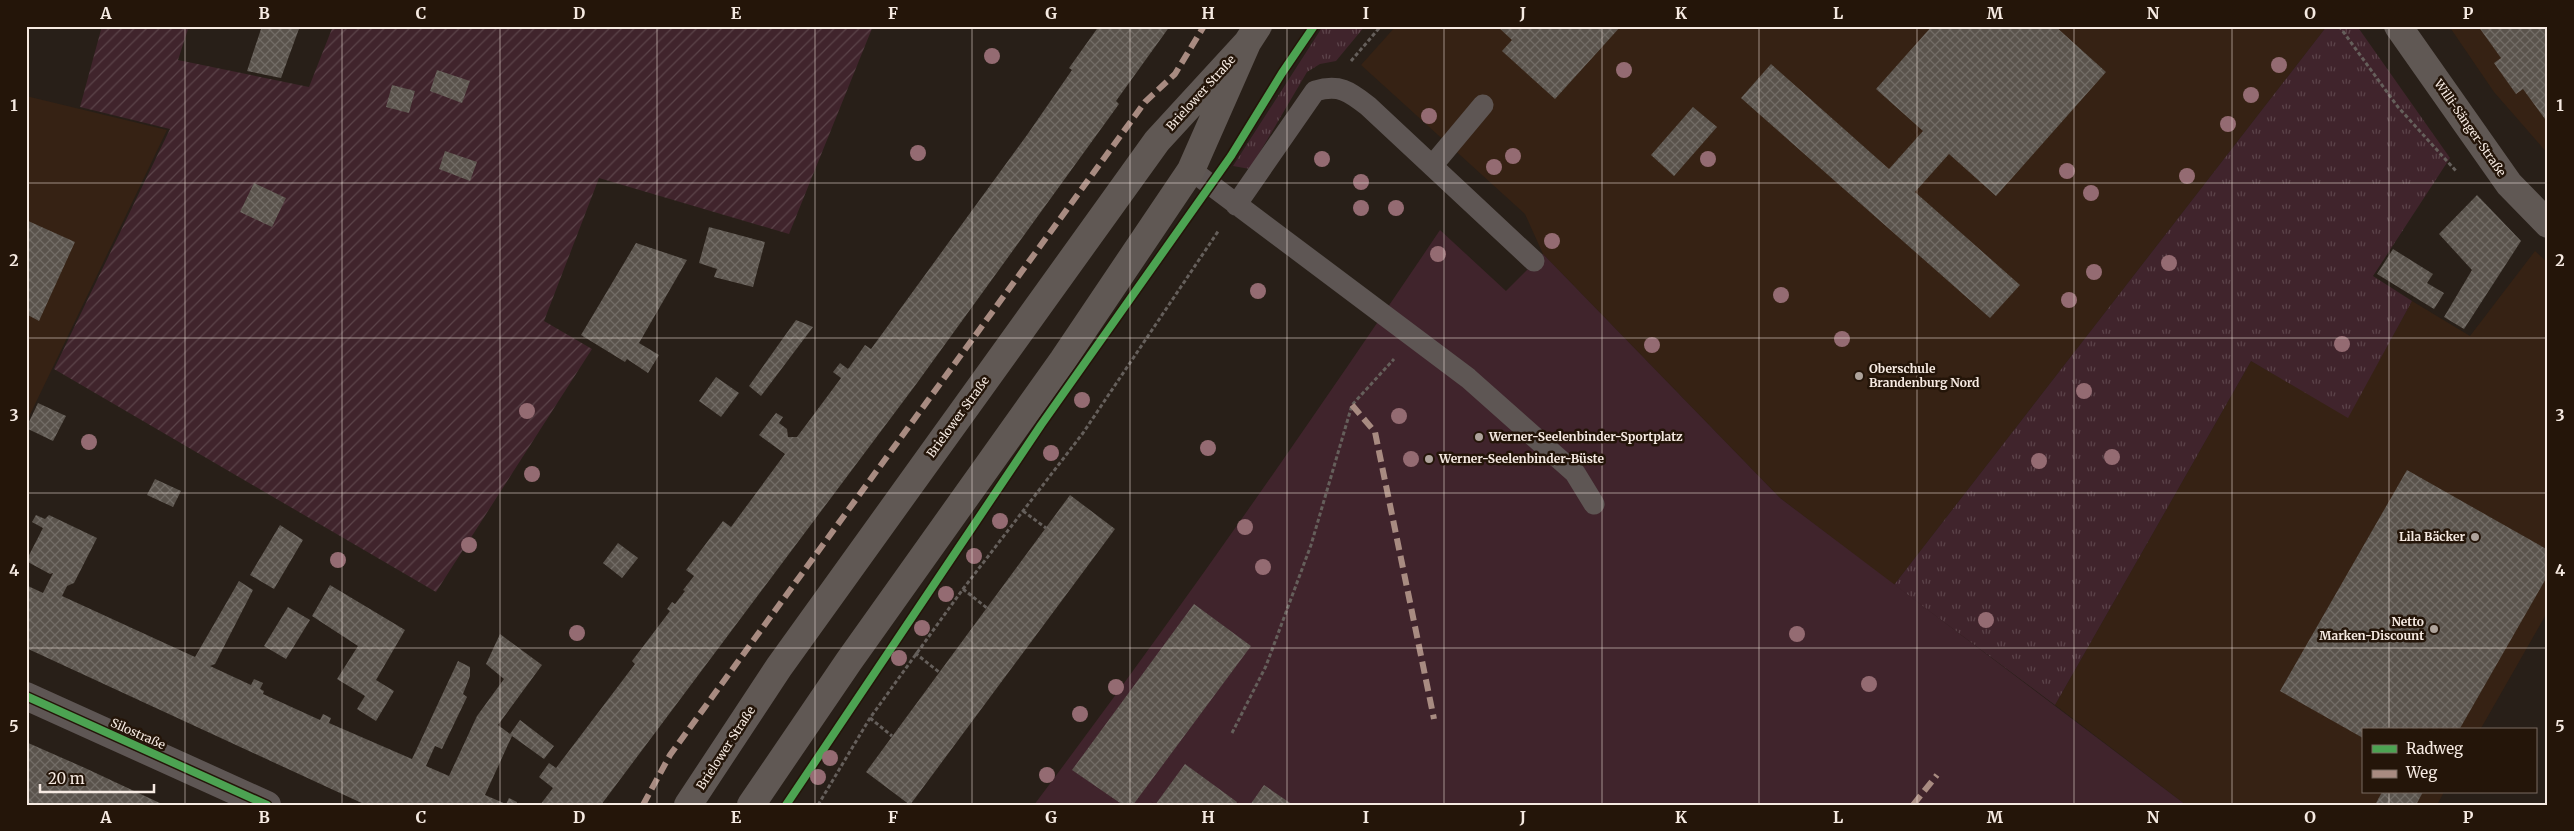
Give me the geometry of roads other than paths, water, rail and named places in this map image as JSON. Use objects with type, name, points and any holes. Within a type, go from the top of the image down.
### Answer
[{"type":"main road","name":"Willi-Sänger-Straße","points":[[2398,26],[2509,184],[2548,224]]},
{"type":"main road","name":"Brielower Straße","points":[[751,805],[849,661],[1058,367],[1190,170],[1252,35]]},
{"type":"main road","name":"Brielower Straße","points":[[688,805],[779,667],[1157,141],[1252,35]]},
{"type":"street","name":"Silostraße","points":[[26,696],[267,805]]},
{"type":"lane","points":[[1236,205],[1315,91],[1330,86],[1351,92],[1534,261]]},
{"type":"lane","points":[[1432,166],[1483,105]]},
{"type":"lane","points":[[1190,170],[1468,378],[1575,473],[1594,504]]},
{"type":"place","name":"Oberschule Brandenburg Nord","points":[[1859,376]]},
{"type":"place","name":"Werner-Seelenbinder-Sportplatz","points":[[1479,437]]},
{"type":"place","name":"Werner-Seelenbinder-Büste","points":[[1429,459]]},
{"type":"place","name":"Lila Bäcker","points":[[2475,537]]},
{"type":"place","name":"Netto Marken-Discount","points":[[2434,629]]}]
